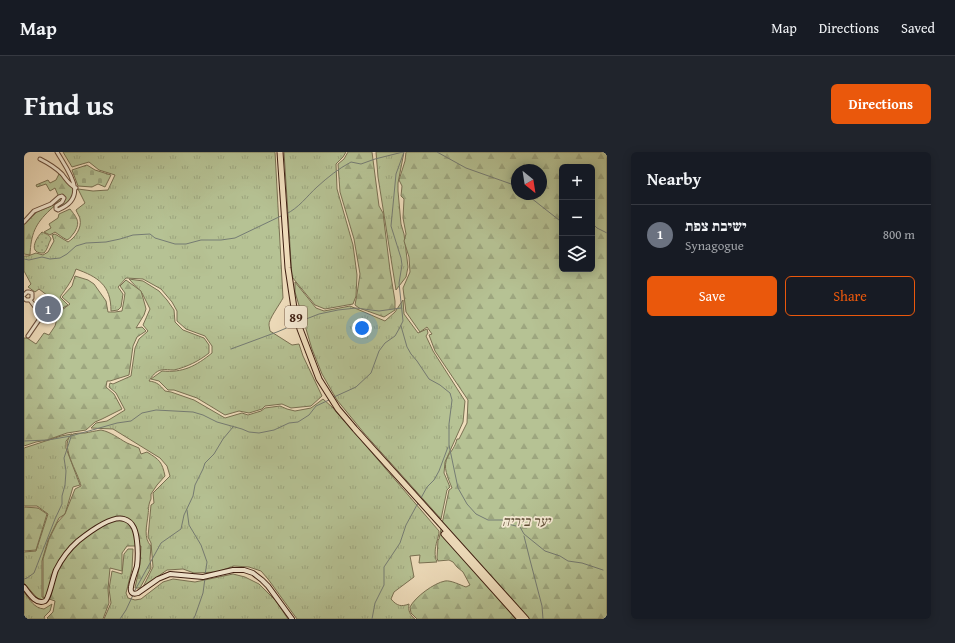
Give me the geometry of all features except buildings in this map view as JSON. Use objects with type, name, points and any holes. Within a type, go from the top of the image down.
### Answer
[{"type":"highway","name":"89","points":[[280,152],[288,268],[294,308],[300,329],[319,379],[338,409],[417,503],[520,619]]},
{"type":"highway","name":"89","points":[[380,458],[526,619]]},
{"type":"main road","points":[[24,587],[36,601],[41,602],[46,600],[49,595],[56,570],[78,541],[98,527],[115,519],[122,518],[128,520],[132,524],[135,529],[137,541],[138,557],[130,590],[134,594],[138,593],[158,579],[170,574],[203,577],[233,570],[244,570],[253,573],[268,586],[292,619]]},
{"type":"street","points":[[24,222],[33,212],[51,204],[59,197],[62,196],[64,198],[56,206],[56,209],[58,210],[72,200],[74,196],[76,188],[57,152]]},
{"type":"street","points":[[40,159],[54,167],[72,186],[76,188]]},
{"type":"street","points":[[28,336],[41,319],[41,315],[30,300],[26,300],[24,295],[29,292],[32,293],[32,298],[30,300]]},
{"type":"green space","points":[[63,152],[275,152],[283,298],[270,320],[270,331],[292,345],[299,344],[322,396],[311,406],[291,408],[282,404],[265,406],[262,409],[249,413],[239,411],[225,415],[197,398],[174,390],[168,390],[159,381],[151,379],[162,371],[176,371],[189,368],[212,353],[212,346],[205,336],[186,329],[177,321],[177,311],[172,302],[161,289],[143,279],[126,278],[118,287],[123,294],[121,307],[118,310],[111,311],[109,295],[102,283],[91,275],[76,269],[60,297],[68,305],[59,310],[50,302],[52,299],[39,289],[35,292],[28,287],[31,284],[24,271],[24,256],[36,253],[43,255],[48,252],[54,241],[52,235],[55,234],[68,242],[71,240],[80,226],[80,218],[76,210],[85,203],[78,189],[93,191],[108,190],[115,175],[99,170],[89,162],[72,167]]},
{"type":"green space","points":[[284,152],[346,152],[336,164],[337,189],[353,245],[357,275],[356,296],[353,304],[325,309],[315,305],[292,277]]},
{"type":"green space","points":[[348,152],[372,152],[379,206],[383,213],[395,301],[395,310],[384,317],[359,308],[355,305],[360,274],[354,239],[340,192],[338,164],[344,159]]},
{"type":"green space","points":[[376,152],[404,152],[398,183],[398,191],[401,224],[404,234],[408,267],[406,277],[396,290],[378,177]]},
{"type":"green space","name":"יער ביריה","points":[[406,152],[607,152],[607,619],[417,619],[411,613],[410,607],[412,603],[430,587],[436,584],[447,581],[466,587],[470,585],[463,572],[453,562],[449,560],[438,561],[437,558],[438,540],[449,490],[452,488],[446,472],[446,460],[467,423],[468,400],[435,351],[429,335],[432,334],[427,327],[420,332],[406,312],[403,288],[410,272],[409,257],[404,241],[406,234],[403,218],[404,199],[401,196],[402,186],[399,180],[405,161]]},
{"type":"green space","points":[[87,165],[95,170],[111,175],[105,187],[98,184],[92,187],[78,186],[72,170]]},
{"type":"green space","points":[[59,174],[72,187],[74,195],[68,203],[60,208],[57,208],[64,201],[64,196],[58,195],[55,188],[50,191],[46,184],[37,187],[36,185],[48,180],[50,183],[56,180]]},
{"type":"green space","points":[[62,198],[62,200],[45,215],[37,225],[31,241],[30,255],[24,254],[24,224],[37,212],[51,206]]},
{"type":"green space","points":[[70,209],[78,223],[74,233],[67,240],[55,232],[50,235],[44,232],[51,228],[49,224],[58,218],[59,214]]},
{"type":"green space","points":[[42,232],[51,239],[44,253],[39,253],[34,249],[34,246],[37,238]]},
{"type":"green space","points":[[75,276],[88,280],[94,284],[106,301],[108,312],[122,311],[125,293],[120,286],[126,280],[141,291],[146,309],[136,328],[142,327],[146,331],[137,337],[133,346],[129,375],[107,381],[106,387],[114,394],[122,409],[95,422],[86,430],[67,433],[24,446],[24,338],[27,338],[36,344],[44,333],[49,335],[55,326],[59,312],[70,304],[62,297],[72,286]]},
{"type":"green space","points":[[129,279],[143,281],[159,291],[174,310],[175,322],[183,330],[204,338],[209,345],[209,353],[201,359],[179,369],[159,371],[154,374],[149,381],[158,384],[165,391],[194,400],[225,418],[242,413],[248,415],[261,411],[265,408],[280,406],[295,411],[311,408],[323,399],[349,426],[439,531],[435,552],[437,562],[419,563],[420,555],[410,556],[414,577],[394,592],[391,599],[399,605],[409,604],[410,613],[415,619],[297,619],[261,571],[249,567],[234,566],[217,572],[194,573],[183,569],[167,570],[143,587],[153,567],[151,543],[148,537],[151,505],[154,503],[153,493],[170,476],[167,466],[160,458],[113,429],[91,428],[96,423],[107,421],[125,410],[116,393],[109,387],[110,383],[113,384],[131,376],[135,348],[139,339],[148,331],[143,325],[150,309],[142,293]]},
{"type":"green space","points":[[295,282],[316,308],[324,311],[350,306],[385,321],[395,312],[403,300],[404,314],[418,333],[427,329],[428,333],[426,336],[433,351],[465,401],[463,422],[445,462],[444,473],[450,487],[447,490],[441,519],[364,433],[337,400],[322,374],[312,349],[295,292]]},
{"type":"green space","points":[[101,430],[139,448],[141,454],[147,452],[158,459],[163,467],[165,476],[151,494],[146,527],[147,539],[151,546],[151,568],[140,588],[135,588],[140,564],[141,546],[127,546],[122,553],[122,571],[110,568],[108,589],[109,603],[103,619],[48,619],[47,618],[53,612],[55,601],[43,597],[43,559],[49,539],[57,523],[65,514],[75,489],[81,486],[70,458],[67,444],[69,438],[73,434]]},
{"type":"green space","points":[[72,434],[66,441],[66,448],[80,485],[73,487],[65,514],[59,518],[48,540],[42,561],[42,597],[46,599],[43,601],[38,599],[24,583],[24,552],[36,551],[48,514],[37,506],[24,506],[24,448]]},
{"type":"green space","points":[[24,507],[38,508],[47,514],[36,550],[24,551]]},
{"type":"green space","points":[[128,549],[133,549],[132,569],[126,593],[128,598],[135,600],[141,599],[163,582],[173,579],[195,582],[233,574],[245,577],[259,584],[276,601],[288,619],[104,619],[111,603],[109,589],[112,571],[122,574],[124,554]]},
{"type":"green space","points":[[24,592],[32,603],[38,607],[44,609],[52,604],[50,611],[44,617],[45,619],[24,619]]},
{"type":"waterway","points":[[286,214],[299,205],[329,177],[351,162],[361,164],[403,152]]},
{"type":"waterway","points":[[334,397],[356,387],[371,373],[379,351],[385,343],[395,336],[403,321],[399,283],[402,265],[391,226],[396,174],[404,152]]},
{"type":"waterway","points":[[437,152],[466,168],[511,184]]},
{"type":"waterway","points":[[534,200],[559,220]]},
{"type":"waterway","points":[[24,259],[29,260],[42,257],[50,259],[60,258],[76,246],[86,243],[106,242],[133,235],[150,234],[155,238],[175,244],[186,244],[201,240],[235,238],[281,216]]},
{"type":"waterway","points":[[595,226],[607,233]]},
{"type":"waterway","points":[[301,321],[319,314],[338,310],[356,308],[379,311],[401,308]]},
{"type":"waterway","points":[[231,349],[296,324]]},
{"type":"waterway","points":[[401,326],[407,347],[429,379],[450,393],[452,400],[449,424],[449,445],[458,488],[467,504],[476,514],[488,520],[503,520],[508,524],[520,527],[524,534],[545,551],[560,556],[568,561],[582,563],[603,570]]},
{"type":"waterway","points":[[24,441],[48,440],[71,436],[117,423],[131,421],[142,413],[156,410],[193,412],[217,422],[249,432],[259,433],[274,430],[289,423],[298,422],[309,415],[316,406],[329,400]]},
{"type":"waterway","points":[[134,592],[161,543],[181,529],[184,515],[193,496],[195,485],[205,463],[214,454],[223,439],[233,427]]},
{"type":"waterway","points":[[24,579],[34,573],[62,504],[66,471],[64,458],[71,437]]},
{"type":"waterway","points":[[421,498],[439,471],[448,447]]},
{"type":"waterway","points":[[372,619],[375,603],[384,585],[384,567],[400,543],[406,525],[418,503]]},
{"type":"waterway","points":[[187,510],[189,525],[201,545],[207,562],[205,575]]},
{"type":"waterway","points":[[524,536],[542,606],[543,619]]},
{"type":"waterway","points":[[193,619],[203,593],[205,578]]},
{"type":"waterway","points":[[120,619],[133,595]]},
{"type":"place","name":"ישיבת צפת","points":[[48,309]]}]
